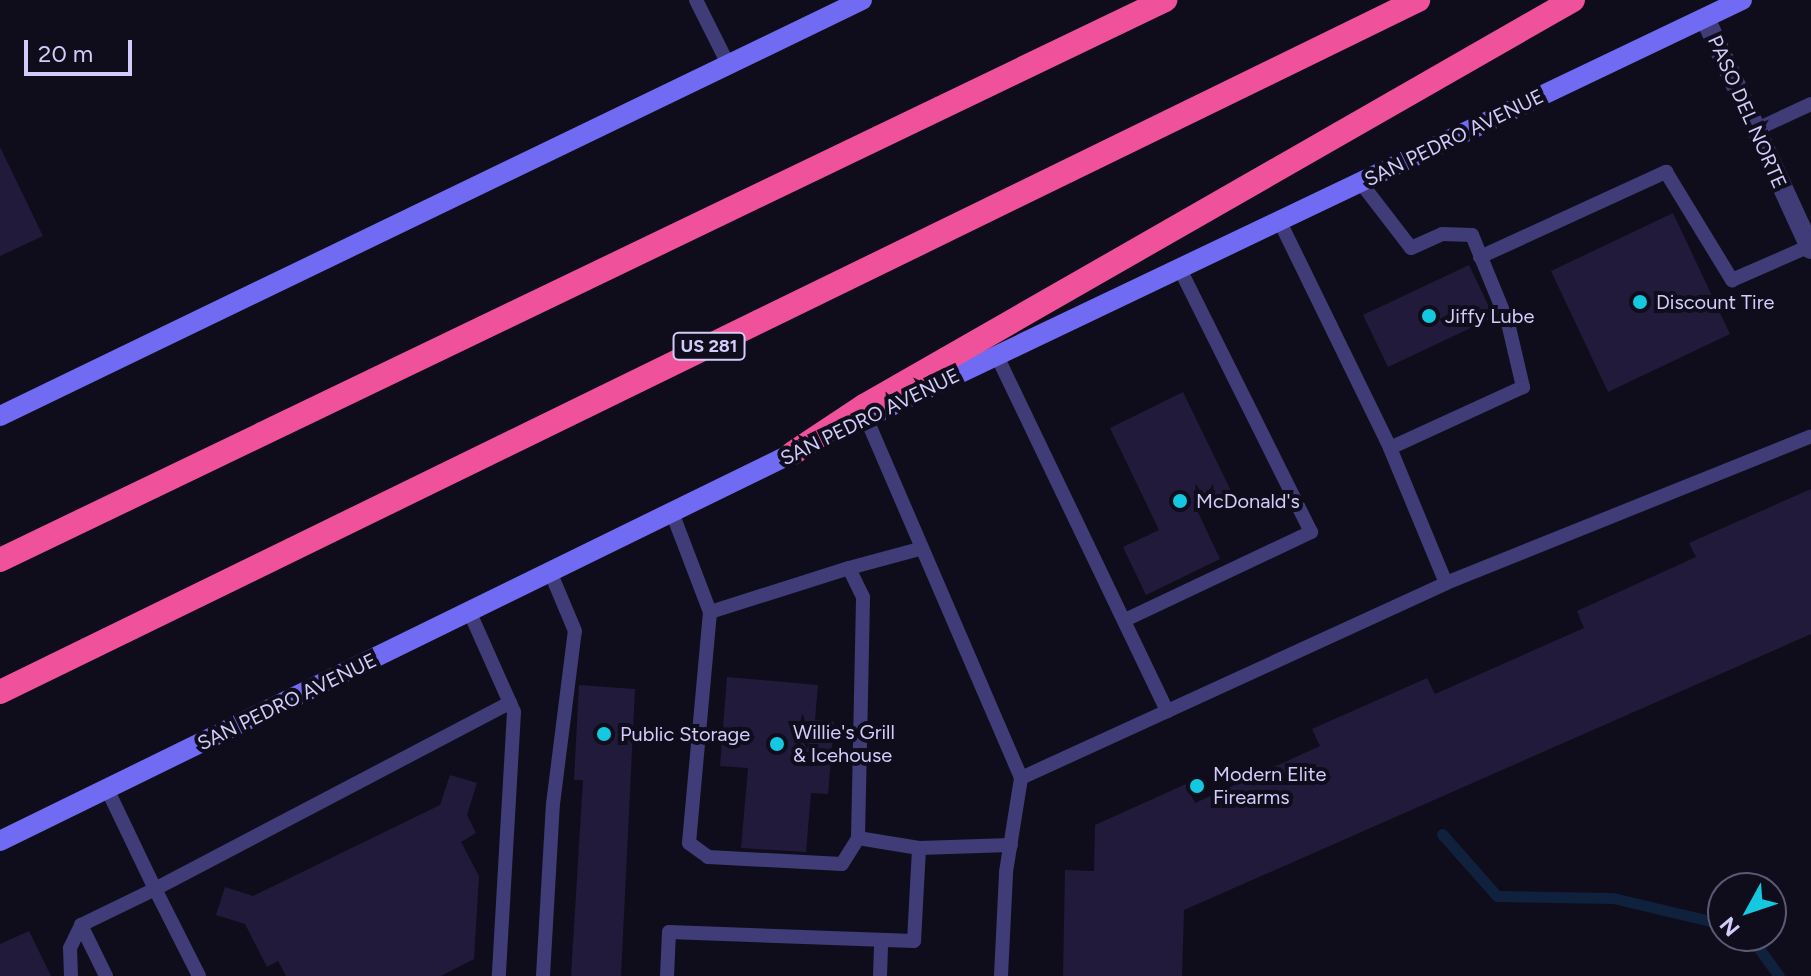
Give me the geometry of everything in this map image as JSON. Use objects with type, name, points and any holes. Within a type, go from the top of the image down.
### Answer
[{"type":"highway","points":[[0,560],[1165,0]]},
{"type":"highway","name":"US 281","points":[[0,692],[1418,0]]},
{"type":"highway","points":[[793,453],[1573,0]]},
{"type":"main road","points":[[0,416],[862,0]]},
{"type":"main road","name":"SAN PEDRO AVENUE","points":[[864,413],[997,356],[1742,0]]},
{"type":"main road","name":"SAN PEDRO AVENUE","points":[[0,841],[673,515],[793,453]]},
{"type":"street","name":"PASO DEL NORTE","points":[[1705,18],[1810,248]]},
{"type":"lane","points":[[696,0],[728,64]]},
{"type":"lane","points":[[1755,130],[1811,104]]},
{"type":"lane","points":[[1480,257],[1666,172],[1732,280],[1810,248]]},
{"type":"lane","points":[[1361,183],[1411,248],[1442,234],[1472,235],[1508,323],[1523,387],[1390,448]]},
{"type":"lane","points":[[1280,222],[1390,448],[1446,583]]},
{"type":"lane","points":[[1125,620],[1311,532],[1180,269]]},
{"type":"lane","points":[[997,356],[1167,711]]},
{"type":"lane","points":[[864,413],[1021,778],[1011,845],[1001,976]]},
{"type":"lane","points":[[1021,778],[1446,583],[1811,436]]},
{"type":"lane","points":[[673,515],[710,612],[689,843],[708,857],[842,864],[858,838],[863,597],[849,568]]},
{"type":"lane","points":[[710,612],[920,549]]},
{"type":"lane","points":[[543,976],[553,804],[575,631],[551,574]]},
{"type":"lane","points":[[470,613],[514,712],[499,976]]},
{"type":"lane","points":[[71,976],[70,948],[81,925],[510,703]]},
{"type":"lane","points":[[107,789],[199,976]]},
{"type":"lane","points":[[858,838],[919,848],[1011,845]]},
{"type":"lane","points":[[667,976],[669,932],[914,941],[919,848]]},
{"type":"lane","points":[[81,925],[106,976]]},
{"type":"lane","points":[[880,976],[881,940]]},
{"type":"building","points":[[0,147],[43,236],[0,256]]},
{"type":"building","name":"Discount Tire","points":[[1673,213],[1730,334],[1608,392],[1551,271]]},
{"type":"building","name":"Jiffy Lube","points":[[1469,265],[1494,317],[1388,367],[1363,315]]},
{"type":"building","name":"McDonald's","points":[[1183,392],[1232,493],[1197,510],[1220,559],[1146,595],[1123,547],[1159,530],[1110,428]]},
{"type":"building","points":[[1811,489],[1811,634],[1184,910],[1182,976],[1063,976],[1065,870],[1094,871],[1095,825],[1186,784],[1195,803],[1320,746],[1312,729],[1427,678],[1435,694],[1584,628],[1577,611],[1696,557],[1689,543]]},
{"type":"building","name":"Willie's Grill & Icehouse","points":[[727,677],[818,685],[815,720],[834,722],[828,794],[811,793],[806,852],[741,848],[748,768],[720,766]]},
{"type":"building","points":[[579,685],[635,689],[621,976],[571,976],[583,780],[574,780]]},
{"type":"building","points":[[450,775],[477,783],[467,815],[476,833],[461,842],[479,876],[474,959],[441,976],[286,976],[278,961],[267,967],[245,924],[216,915],[225,887],[253,896],[440,805]]},
{"type":"building","points":[[29,931],[51,976],[0,976],[0,944]]},
{"type":"waterway","points":[[1442,834],[1497,896],[1613,898],[1707,920]]},
{"type":"waterway","points":[[1762,952],[1779,976]]},
{"type":"place","name":"Discount Tire","points":[[1640,302]]},
{"type":"place","name":"Jiffy Lube","points":[[1429,316]]},
{"type":"place","name":"McDonald's","points":[[1180,501]]},
{"type":"place","name":"Public Storage","points":[[604,734]]},
{"type":"place","name":"Willie's Grill & Icehouse","points":[[777,744]]},
{"type":"place","name":"Modern Elite Firearms","points":[[1197,786]]}]
